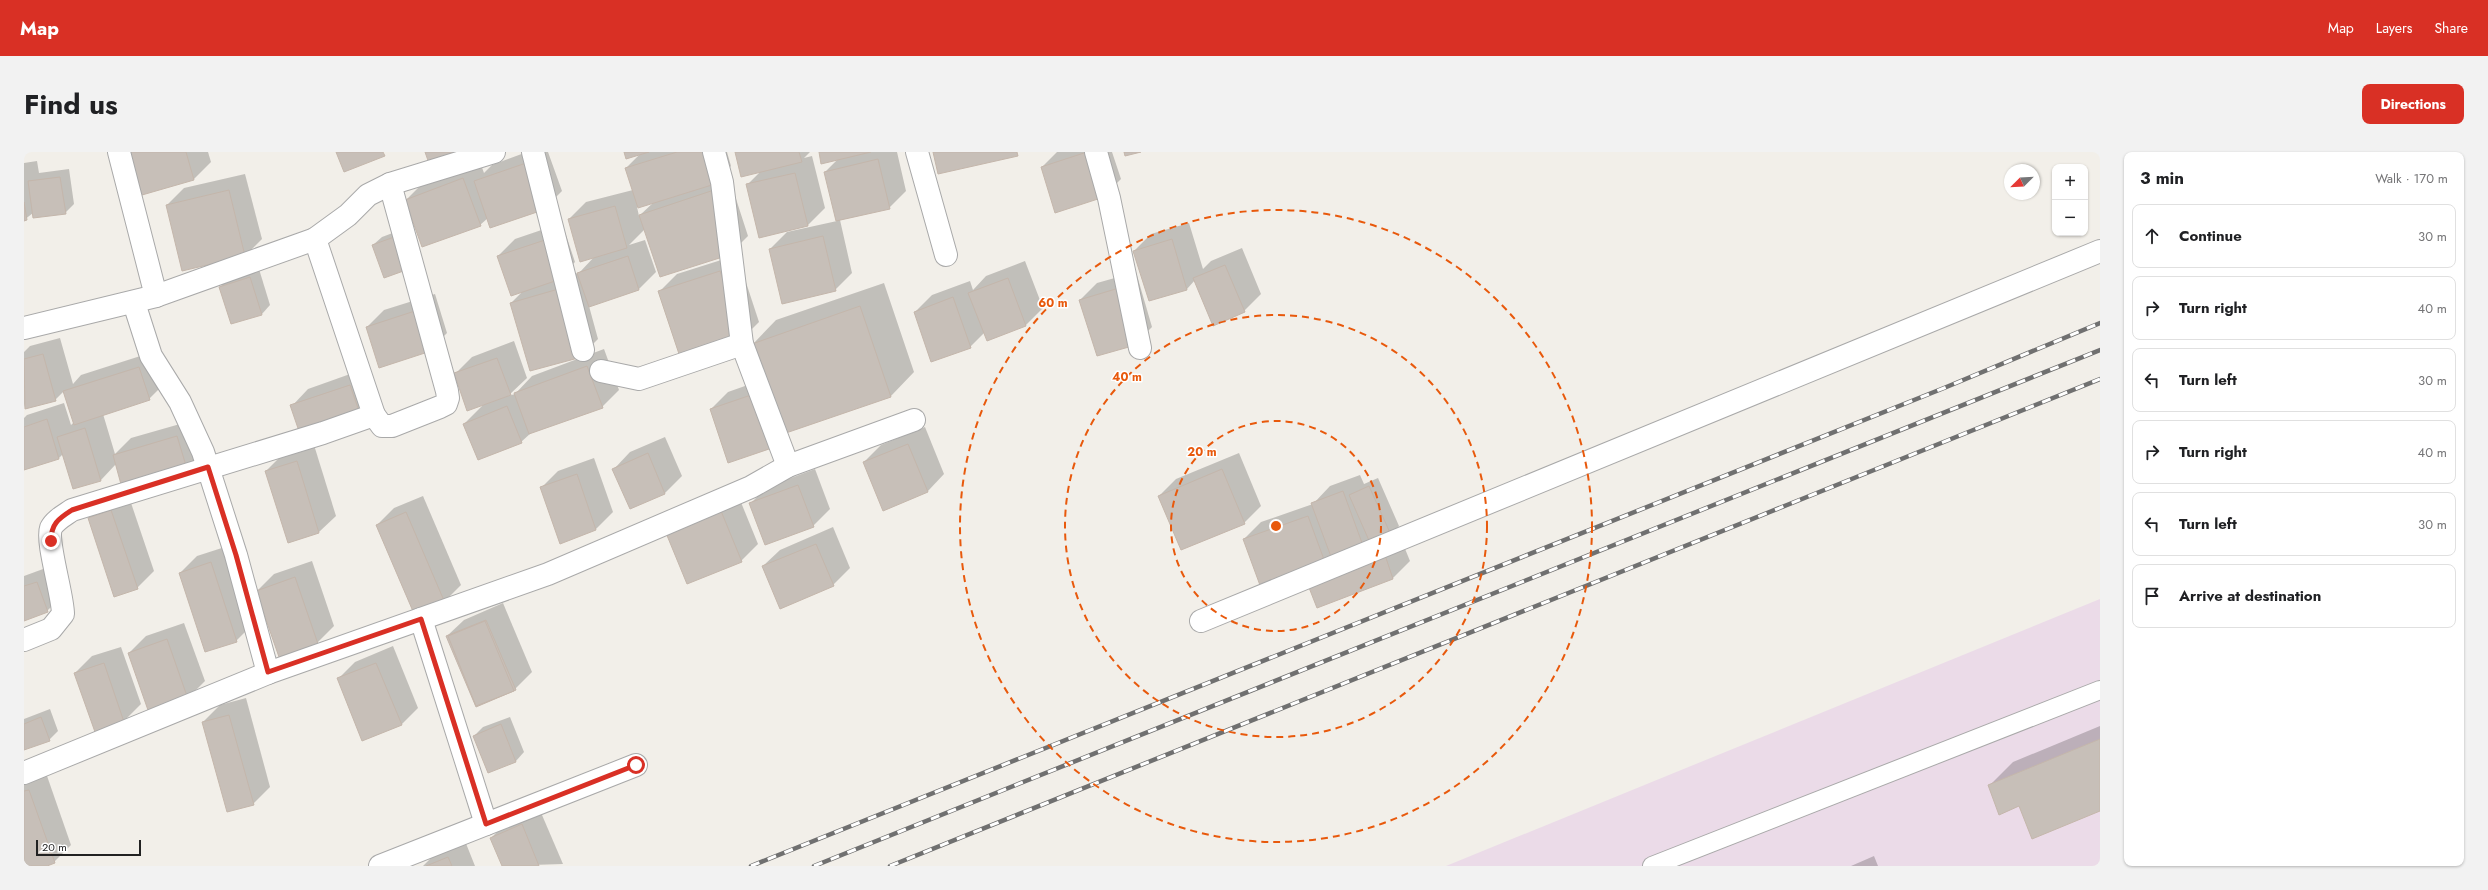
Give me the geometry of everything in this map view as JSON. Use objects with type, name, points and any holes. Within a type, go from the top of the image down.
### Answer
[{"type":"street","points":[[118,152],[156,296]]},
{"type":"street","points":[[24,328],[134,303],[315,239],[343,219],[368,194],[390,184],[494,152]]},
{"type":"street","points":[[532,152],[583,350]]},
{"type":"street","points":[[714,152],[722,182],[742,344],[788,466]]},
{"type":"street","points":[[917,152],[946,255]]},
{"type":"street","points":[[1096,152],[1109,198],[1140,348]]},
{"type":"street","points":[[315,239],[374,415],[382,426],[392,426],[446,404],[448,398],[440,361],[390,184]]},
{"type":"street","points":[[1201,621],[2100,251]]},
{"type":"street","points":[[134,303],[152,356],[189,420],[208,467],[236,555],[268,672]]},
{"type":"street","points":[[601,371],[640,379],[742,344]]},
{"type":"street","points":[[24,640],[51,629],[63,614],[63,601],[51,541],[51,529],[58,520],[72,510],[322,433],[374,415]]},
{"type":"street","points":[[24,773],[268,672],[548,574],[751,487],[788,466],[914,420]]},
{"type":"street","points":[[421,619],[486,824]]},
{"type":"street","points":[[380,866],[636,765]]},
{"type":"lane","points":[[1652,866],[2100,690]]},
{"type":"shaded area","points":[[2100,599],[2100,866],[1446,866]]},
{"type":"building","points":[[129,152],[186,152],[194,180],[142,195]]},
{"type":"building","points":[[336,152],[383,152],[385,156],[344,172]]},
{"type":"building","points":[[425,152],[474,152],[431,169]]},
{"type":"building","points":[[624,152],[649,152],[626,159]]},
{"type":"building","points":[[677,152],[705,152],[715,184],[638,208],[625,168]]},
{"type":"building","points":[[735,152],[799,152],[802,162],[741,177]]},
{"type":"building","points":[[819,152],[871,152],[821,164]]},
{"type":"building","points":[[933,152],[1017,152],[1018,156],[938,174]]},
{"type":"building","points":[[1087,152],[1104,197],[1055,213],[1041,167]]},
{"type":"building","points":[[1124,152],[1141,152],[1125,156]]},
{"type":"building","points":[[878,159],[890,209],[836,221],[824,172]]},
{"type":"building","points":[[529,162],[546,209],[490,228],[474,181]]},
{"type":"building","points":[[795,173],[808,226],[759,238],[746,184]]},
{"type":"building","points":[[60,177],[66,214],[33,218],[28,181]]},
{"type":"building","points":[[463,178],[481,226],[422,247],[405,200]]},
{"type":"building","points":[[229,190],[245,256],[182,271],[166,205]]},
{"type":"building","points":[[711,191],[732,254],[660,277],[639,215]]},
{"type":"building","points":[[24,202],[27,220],[24,221]]},
{"type":"building","points":[[615,206],[627,248],[580,262],[568,219]]},
{"type":"building","points":[[397,236],[409,269],[384,278],[372,245]]},
{"type":"building","points":[[823,236],[836,291],[782,304],[769,249]]},
{"type":"building","points":[[1172,239],[1187,290],[1149,301],[1133,251]]},
{"type":"building","points":[[545,240],[558,280],[511,296],[497,256]]},
{"type":"building","points":[[628,256],[639,290],[589,307],[577,273]]},
{"type":"building","points":[[1225,265],[1245,312],[1213,326],[1193,278]]},
{"type":"building","points":[[720,271],[743,340],[681,360],[658,291]]},
{"type":"building","points":[[250,277],[262,315],[231,324],[219,287]]},
{"type":"building","points":[[1008,278],[1026,326],[987,341],[968,293]]},
{"type":"building","points":[[562,288],[582,357],[530,371],[510,303]]},
{"type":"building","points":[[1119,288],[1136,345],[1097,356],[1079,300]]},
{"type":"building","points":[[953,297],[971,348],[931,362],[914,312]]},
{"type":"building","points":[[860,306],[891,397],[783,434],[752,344]]},
{"type":"building","points":[[418,310],[431,351],[379,368],[366,327]]},
{"type":"building","points":[[43,354],[56,401],[25,409],[24,359]]},
{"type":"building","points":[[497,358],[511,395],[467,411],[454,373]]},
{"type":"building","points":[[587,366],[603,408],[529,434],[514,393]]},
{"type":"building","points":[[139,367],[150,400],[74,425],[63,391]]},
{"type":"building","points":[[350,385],[361,417],[301,437],[290,405]]},
{"type":"building","points":[[754,394],[772,448],[728,463],[710,409]]},
{"type":"building","points":[[507,406],[522,443],[478,460],[463,424]]},
{"type":"building","points":[[47,419],[59,459],[24,470],[24,427]]},
{"type":"building","points":[[85,428],[101,481],[73,489],[57,437]]},
{"type":"building","points":[[177,436],[187,469],[122,488],[113,455]]},
{"type":"building","points":[[908,444],[928,492],[883,511],[863,462]]},
{"type":"building","points":[[648,453],[665,494],[630,509],[612,469]]},
{"type":"building","points":[[297,461],[319,533],[288,543],[265,471]]},
{"type":"building","points":[[1222,469],[1245,524],[1181,550],[1158,496]]},
{"type":"building","points":[[577,474],[596,530],[560,544],[540,487]]},
{"type":"building","points":[[798,485],[814,527],[765,545],[749,503]]},
{"type":"building","points":[[1369,486],[1391,535],[1371,545],[1349,495]]},
{"type":"building","points":[[1343,491],[1365,551],[1333,562],[1311,503]]},
{"type":"building","points":[[111,510],[138,589],[114,597],[88,518]]},
{"type":"building","points":[[721,511],[742,562],[687,584],[666,533]]},
{"type":"building","points":[[406,512],[445,603],[415,616],[376,525]]},
{"type":"building","points":[[1308,516],[1326,565],[1261,588],[1243,539]]},
{"type":"building","points":[[816,544],[834,586],[780,609],[762,566]]},
{"type":"building","points":[[1385,555],[1393,579],[1317,608],[1308,585]]},
{"type":"building","points":[[211,562],[237,642],[205,652],[179,573]]},
{"type":"building","points":[[295,577],[318,644],[279,657],[256,591]]},
{"type":"building","points":[[37,582],[48,612],[24,621],[24,586]]},
{"type":"building","points":[[486,620],[516,690],[476,707],[446,636]]},
{"type":"building","points":[[485,621],[514,691],[476,706],[448,636]]},
{"type":"building","points":[[167,639],[188,699],[149,713],[128,653]]},
{"type":"building","points":[[104,663],[124,722],[95,732],[74,673]]},
{"type":"building","points":[[376,663],[402,725],[362,741],[337,678]]},
{"type":"building","points":[[229,715],[254,805],[227,812],[202,722]]},
{"type":"building","points":[[41,717],[50,741],[24,750],[24,724]]},
{"type":"building","points":[[501,724],[516,762],[488,773],[473,736]]},
{"type":"building","points":[[2100,739],[2100,811],[2032,839],[2019,806],[1999,815],[1988,785]]},
{"type":"building","points":[[29,790],[55,863],[47,866],[24,866],[24,791]]},
{"type":"building","points":[[522,824],[539,866],[502,866],[490,838]]},
{"type":"building","points":[[448,857],[452,866],[426,866]]},
{"type":"railway","points":[[751,866],[1944,388],[2100,323]]},
{"type":"railway","points":[[814,866],[2100,350]]},
{"type":"railway","points":[[890,866],[2100,379]]},
{"type":"route","points":[[51,541],[51,529],[58,520],[72,510],[208,467],[236,555],[268,672],[421,619],[486,824],[636,765]]}]
